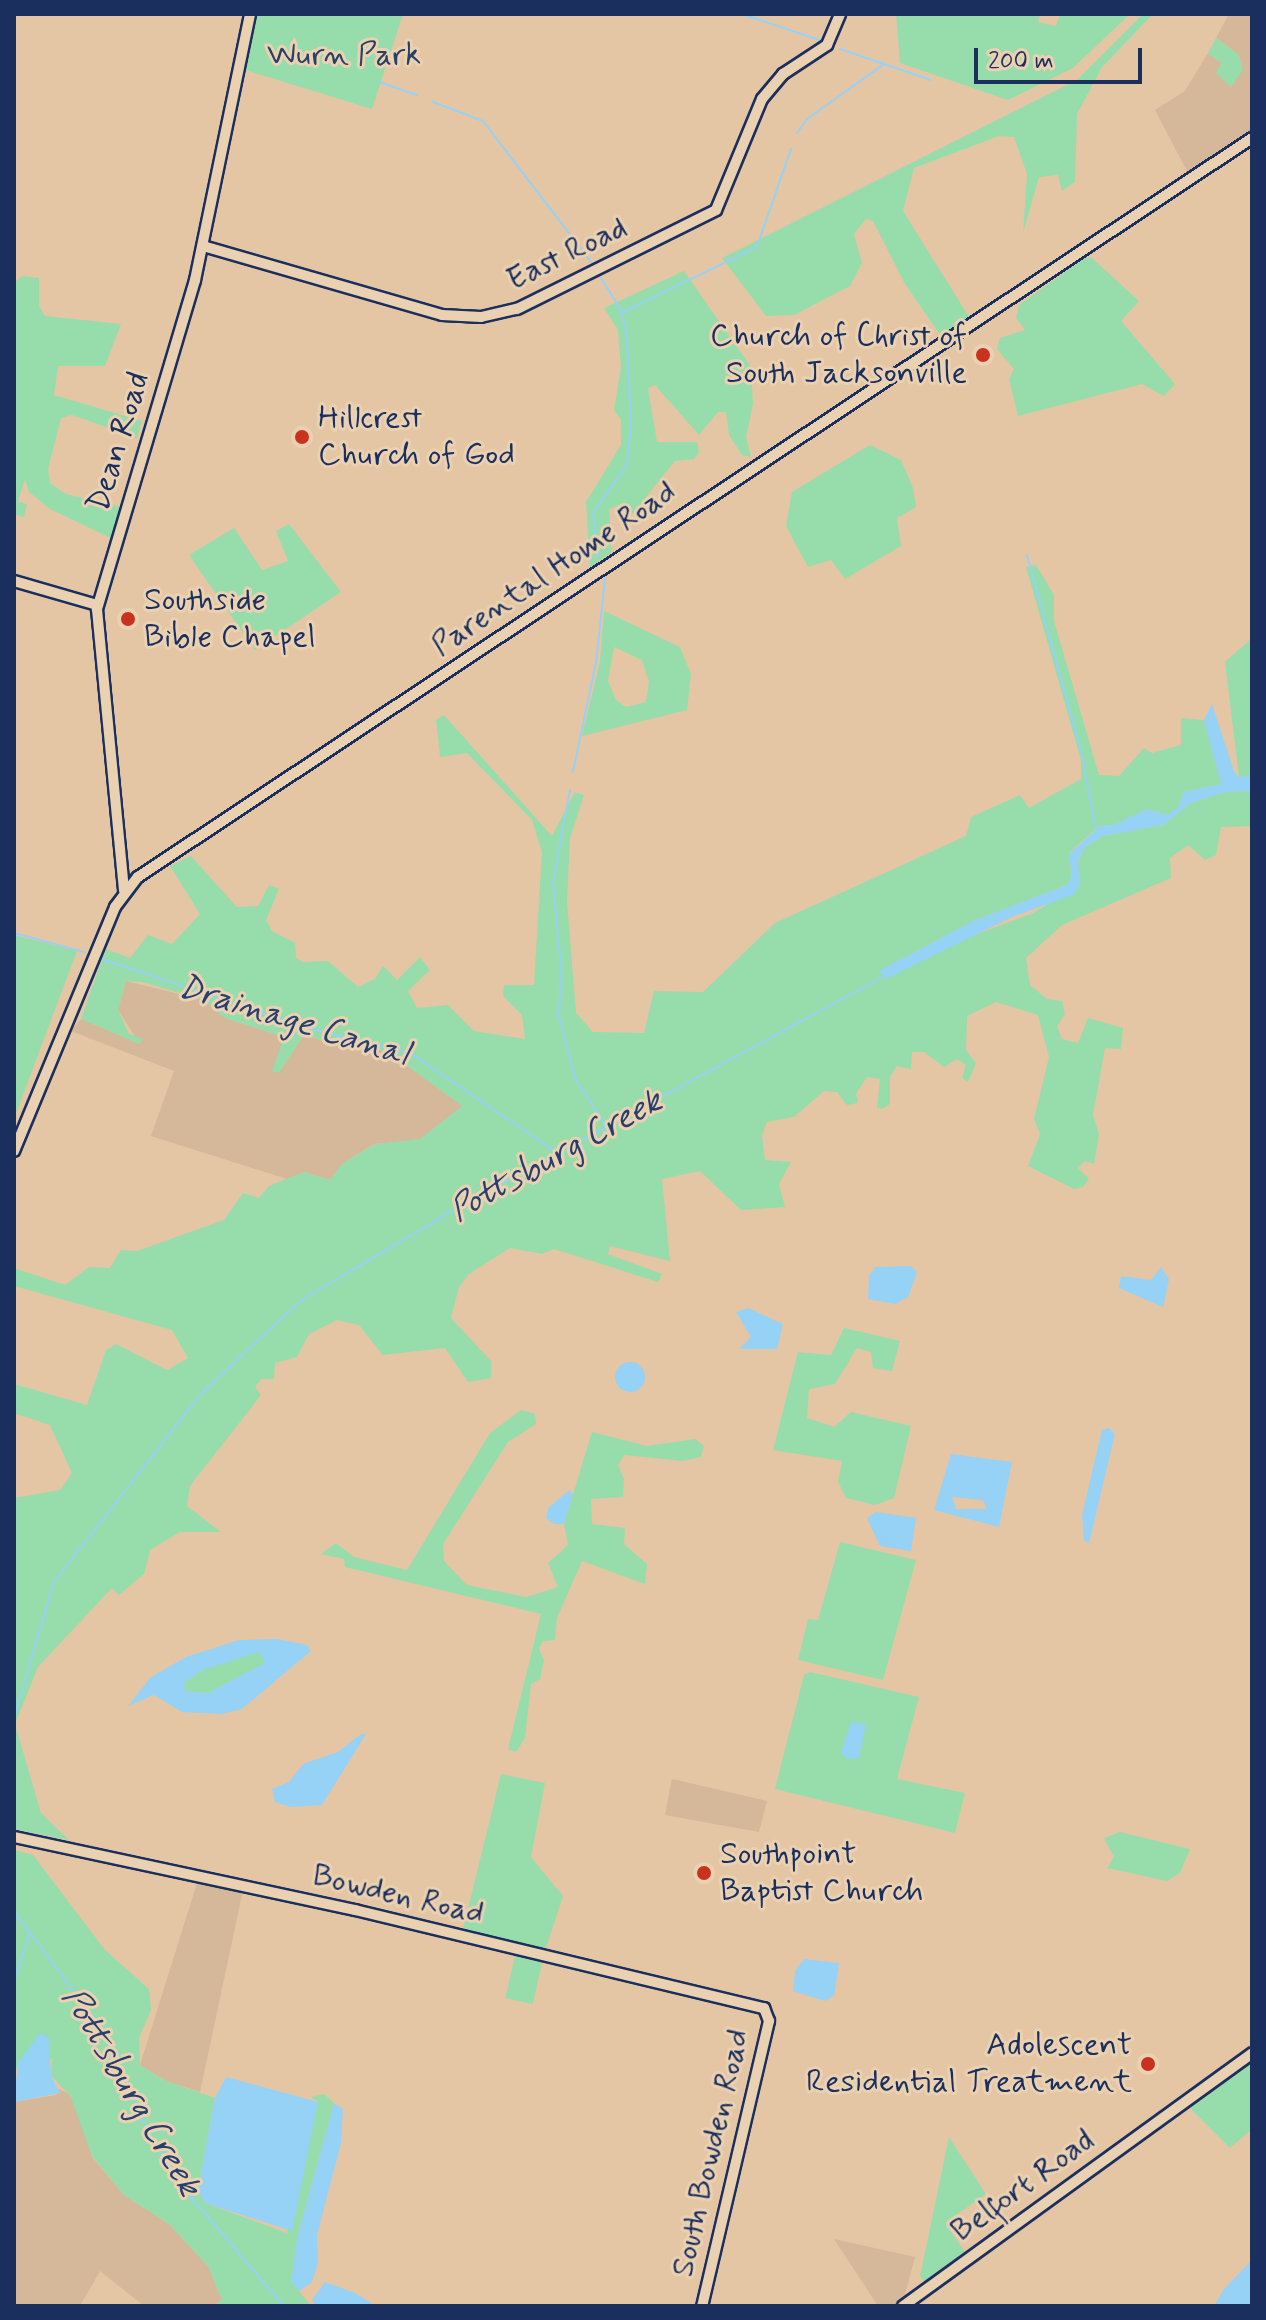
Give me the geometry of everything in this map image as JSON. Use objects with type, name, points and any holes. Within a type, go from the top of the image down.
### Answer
[{"type":"street","name":"Dean Road","points":[[124,890],[97,605],[203,246],[250,14]]},
{"type":"street","name":"East Road","points":[[203,246],[442,315],[481,317],[517,309],[716,210],[727,196],[762,99],[783,74],[827,45],[840,14]]},
{"type":"street","name":"Parental Home Road","points":[[124,890],[1252,138]]},
{"type":"street","points":[[14,581],[97,605]]},
{"type":"street","points":[[14,1151],[124,890]]},
{"type":"street","name":"Bowden Road","points":[[14,1837],[364,1912],[768,2011]]},
{"type":"street","name":"South Bowden Road","points":[[702,2306],[768,2011]]},
{"type":"street","name":"Belfort Road","points":[[903,2306],[1252,2053]]},
{"type":"shaded area","points":[[1229,14],[1252,14],[1252,130],[1189,175],[1155,110],[1185,91],[1208,53],[1221,63],[1239,55],[1216,38]]},
{"type":"shaded area","points":[[126,981],[204,1000],[225,1018],[285,1037],[273,1071],[279,1072],[304,1035],[330,1043],[347,1041],[391,1054],[463,1106],[420,1140],[374,1144],[343,1163],[330,1180],[304,1172],[287,1179],[151,1136],[174,1071],[71,1031],[81,1019],[140,1044],[118,1010]]},
{"type":"shaded area","points":[[672,1779],[767,1801],[759,1832],[665,1815]]},
{"type":"shaded area","points":[[198,1880],[243,1890],[200,2092],[166,2081],[140,2065]]},
{"type":"shaded area","points":[[59,2089],[69,2094],[78,2111],[92,2157],[124,2195],[169,2224],[208,2266],[222,2300],[213,2306],[144,2306],[100,2271],[80,2306],[14,2306],[14,2102],[56,2095]]},
{"type":"shaded area","points":[[834,2239],[915,2257],[904,2299],[894,2306],[878,2306]]},
{"type":"green space","name":"Wurn Park","points":[[253,14],[403,14],[372,109],[242,69]]},
{"type":"green space","points":[[896,14],[1040,14],[1038,22],[1056,26],[1060,14],[1130,14],[1073,68],[1008,100],[900,63]]},
{"type":"green space","points":[[1143,14],[1153,14],[1102,67],[1077,114],[1075,182],[1062,191],[1058,175],[1039,177],[1023,233],[1027,174],[1014,137],[999,136],[914,168],[903,211],[971,320],[943,339],[905,284],[873,221],[866,219],[854,234],[862,263],[850,286],[794,315],[766,316],[722,258],[1077,80]]},
{"type":"green space","points":[[1216,38],[1239,55],[1243,70],[1231,87],[1216,73],[1221,63],[1208,53]]},
{"type":"green space","points":[[1085,258],[1092,258],[1139,301],[1121,321],[1175,384],[1164,396],[1142,384],[1018,416],[1009,379],[1014,369],[997,349],[1000,338],[1025,330],[1016,318],[1019,305]]},
{"type":"green space","points":[[684,271],[751,367],[753,404],[746,437],[751,457],[742,455],[729,435],[726,412],[718,412],[699,435],[655,385],[648,388],[657,442],[697,442],[699,452],[694,459],[675,461],[646,497],[642,512],[633,514],[619,505],[609,509],[612,552],[590,567],[586,502],[621,445],[621,420],[614,410],[621,367],[618,330],[604,308]]},
{"type":"green space","points":[[22,276],[39,278],[39,306],[45,316],[121,324],[105,366],[58,366],[54,395],[142,421],[137,438],[72,415],[61,418],[48,469],[50,483],[66,494],[124,508],[113,539],[50,509],[29,492],[25,479],[18,502],[27,504],[24,517],[14,514],[14,283]]},
{"type":"green space","points":[[870,445],[901,460],[913,488],[916,507],[897,518],[901,546],[845,579],[831,560],[808,567],[786,526],[792,492]]},
{"type":"green space","points":[[289,524],[341,592],[255,650],[189,555],[234,528],[262,570],[288,561],[276,531]]},
{"type":"green space","points":[[1036,565],[1054,595],[1054,621],[1099,775],[1119,776],[1144,748],[1152,753],[1181,745],[1181,718],[1204,720],[1221,784],[1184,792],[1178,808],[1167,815],[1147,809],[1114,825],[1099,826],[1069,853],[1072,878],[1067,885],[975,920],[879,971],[1033,913],[1080,885],[1078,862],[1085,847],[1103,836],[1163,825],[1191,803],[1225,792],[1252,791],[1252,826],[1221,827],[1216,855],[1205,860],[1188,845],[1170,858],[1171,878],[1062,925],[1026,958],[1030,985],[1047,999],[1062,1001],[1065,1014],[1057,1026],[1062,1039],[1078,1043],[1088,1018],[1123,1028],[1121,1049],[1105,1048],[1093,1115],[1099,1134],[1094,1164],[1085,1161],[1078,1168],[1089,1179],[1083,1187],[1074,1189],[1028,1166],[1040,1134],[1034,1119],[1049,1057],[1038,1015],[996,1002],[967,1016],[966,1050],[976,1063],[968,1082],[962,1078],[966,1065],[957,1059],[944,1067],[924,1052],[912,1052],[911,1069],[897,1066],[890,1077],[890,1104],[882,1109],[877,1108],[880,1079],[867,1077],[856,1094],[858,1103],[847,1105],[837,1092],[824,1091],[794,1117],[767,1122],[762,1135],[765,1160],[791,1162],[779,1184],[785,1207],[741,1210],[700,1171],[662,1179],[670,1261],[610,1246],[608,1254],[662,1274],[658,1282],[554,1249],[542,1254],[510,1248],[469,1274],[459,1287],[451,1318],[491,1361],[491,1378],[468,1382],[445,1348],[383,1355],[359,1325],[337,1320],[309,1334],[297,1357],[275,1363],[274,1379],[261,1379],[255,1387],[261,1395],[190,1486],[187,1506],[221,1532],[180,1532],[150,1550],[144,1574],[119,1595],[112,1588],[38,1667],[15,1724],[41,1813],[69,1840],[14,1829],[14,1498],[60,1490],[72,1473],[50,1425],[14,1413],[14,1384],[87,1405],[106,1350],[116,1344],[167,1370],[188,1358],[172,1330],[14,1286],[14,1268],[65,1285],[89,1267],[110,1268],[121,1250],[137,1251],[224,1220],[243,1193],[259,1198],[269,1186],[304,1172],[330,1180],[343,1163],[375,1144],[420,1139],[462,1106],[391,1054],[347,1041],[330,1043],[304,1035],[279,1073],[272,1071],[284,1037],[225,1018],[204,1000],[142,982],[126,981],[118,1010],[129,1034],[143,1039],[140,1044],[81,1019],[106,949],[130,958],[148,935],[172,944],[200,914],[170,866],[191,856],[237,907],[258,906],[269,885],[279,889],[266,920],[272,931],[295,943],[296,958],[303,962],[328,961],[358,987],[375,979],[383,966],[397,980],[420,957],[430,970],[408,991],[417,1008],[448,1005],[474,1031],[525,1039],[522,1015],[503,996],[504,985],[534,985],[542,852],[532,820],[467,753],[440,757],[436,720],[444,715],[552,836],[575,792],[584,795],[570,838],[567,901],[576,1013],[593,1032],[644,1033],[654,991],[703,992],[775,923],[966,836],[971,817],[1020,795],[1029,808],[1081,779],[1081,760],[1026,567]]},
{"type":"green space","points":[[604,611],[680,647],[691,674],[687,710],[582,736],[600,662]],"holes":[[[614,647],[642,660],[649,682],[646,702],[626,707],[616,700],[608,681]]]},
{"type":"green space","points":[[1252,638],[1252,775],[1239,777],[1225,662]]},
{"type":"green space","points":[[14,935],[77,951],[14,1119]]},
{"type":"green space","points":[[844,1328],[900,1341],[892,1371],[873,1368],[871,1352],[857,1348],[835,1384],[809,1389],[807,1418],[834,1427],[851,1412],[911,1426],[894,1498],[875,1505],[846,1498],[838,1482],[842,1461],[773,1450],[798,1352],[831,1355]]},
{"type":"green space","points":[[521,1410],[535,1414],[536,1424],[508,1442],[443,1544],[444,1561],[467,1585],[526,1597],[558,1587],[548,1563],[568,1545],[564,1524],[592,1432],[647,1446],[695,1439],[704,1446],[701,1457],[683,1461],[624,1455],[618,1465],[624,1479],[623,1497],[591,1499],[592,1524],[625,1528],[624,1544],[647,1564],[645,1584],[582,1561],[557,1618],[555,1640],[543,1641],[539,1649],[544,1660],[540,1679],[531,1684],[525,1738],[516,1752],[508,1749],[541,1614],[345,1567],[344,1559],[321,1554],[336,1543],[354,1557],[407,1570],[490,1433]]},
{"type":"green space","points":[[840,1542],[916,1560],[883,1680],[798,1660],[808,1619],[818,1620]]},
{"type":"green space","points":[[259,1652],[266,1663],[208,1693],[185,1691],[183,1683],[203,1670],[236,1655]]},
{"type":"green space","points":[[810,1672],[919,1697],[897,1779],[965,1793],[955,1833],[775,1789],[804,1675]]},
{"type":"green space","points":[[501,1774],[545,1783],[531,1857],[563,1896],[545,1951],[462,1933]]},
{"type":"green space","points":[[1120,1832],[1190,1849],[1180,1873],[1167,1881],[1107,1868],[1114,1857],[1104,1838]]},
{"type":"green space","points":[[14,1850],[33,1855],[105,1950],[149,1989],[151,2010],[139,2038],[140,2065],[166,2081],[215,2098],[198,2188],[205,2203],[287,2233],[318,2102],[311,2097],[324,2094],[334,2103],[298,2234],[291,2281],[311,2306],[213,2306],[222,2300],[208,2266],[169,2224],[124,2195],[92,2156],[70,2095],[51,2076],[52,2059],[19,2063],[14,2076]]},
{"type":"green space","points":[[515,1956],[542,1962],[533,2004],[505,1998]]},
{"type":"green space","points":[[1252,2063],[1252,2129],[1230,2148],[1190,2108]]},
{"type":"green space","points":[[949,2137],[986,2194],[945,2223],[965,2252],[924,2281],[920,2276]]},
{"type":"water","points":[[1212,704],[1234,771],[1239,777],[1252,775],[1252,791],[1225,792],[1191,803],[1163,825],[1103,836],[1085,847],[1078,861],[1080,885],[1073,895],[1012,917],[886,979],[879,971],[975,920],[1067,885],[1072,877],[1069,854],[1100,826],[1114,825],[1147,809],[1167,815],[1178,808],[1184,792],[1221,784],[1204,720]]},
{"type":"water","points":[[911,1266],[917,1272],[908,1297],[895,1304],[868,1299],[869,1275],[876,1267]]},
{"type":"water","points":[[1161,1267],[1169,1279],[1163,1307],[1119,1288],[1121,1276],[1151,1280]]},
{"type":"water","points":[[748,1308],[783,1324],[777,1349],[739,1349],[751,1337],[736,1312]]},
{"type":"water","points":[[630,1362],[641,1366],[645,1377],[641,1388],[630,1392],[619,1388],[615,1377],[619,1366]]},
{"type":"water","points":[[1109,1428],[1115,1434],[1089,1543],[1084,1540],[1082,1515],[1102,1430]]},
{"type":"water","points":[[951,1454],[1012,1462],[999,1527],[934,1510]],"holes":[[[952,1497],[983,1500],[987,1509],[956,1509]]]},
{"type":"water","points":[[569,1490],[573,1494],[564,1524],[554,1524],[546,1518],[548,1508]]},
{"type":"water","points":[[876,1512],[916,1518],[911,1551],[880,1546],[867,1518]]},
{"type":"water","points":[[277,1639],[307,1645],[311,1651],[242,1709],[221,1714],[182,1712],[154,1695],[128,1706],[151,1677],[186,1657],[239,1640]],"holes":[[[259,1652],[265,1663],[208,1693],[185,1691],[184,1683],[203,1670]]]},
{"type":"water","points":[[851,1722],[866,1724],[859,1758],[847,1759],[841,1753]]},
{"type":"water","points":[[361,1734],[366,1734],[322,1805],[291,1807],[275,1802],[272,1789],[289,1782],[303,1764],[338,1752]]},
{"type":"water","points":[[804,1959],[839,1963],[834,1996],[825,2001],[793,1991],[795,1971]]},
{"type":"water","points":[[40,2033],[49,2038],[51,2076],[60,2093],[14,2102],[18,2063]]},
{"type":"water","points":[[226,2077],[318,2102],[292,2231],[205,2203],[198,2189],[215,2098]]},
{"type":"water","points":[[334,2103],[343,2109],[341,2143],[317,2235],[318,2263],[312,2282],[299,2291],[291,2281],[298,2234]]},
{"type":"water","points":[[1252,2260],[1252,2306],[1214,2306],[1224,2289]]},
{"type":"water","points":[[325,2282],[355,2293],[376,2306],[317,2306],[312,2300]]},
{"type":"waterway","name":"Drainage Canal","points":[[742,14],[822,41]]},
{"type":"waterway","name":"Drainage Canal","points":[[840,49],[931,80]]},
{"type":"waterway","points":[[797,133],[807,119],[884,64]]},
{"type":"waterway","points":[[379,82],[417,95]]},
{"type":"waterway","name":"Drainage Canal","points":[[433,102],[483,121],[592,263]]},
{"type":"waterway","points":[[623,312],[757,247],[791,149]]},
{"type":"waterway","name":"Drainage Canal","points":[[598,558],[593,513],[627,465],[631,428],[627,335],[621,310],[601,278]]},
{"type":"waterway","points":[[1027,555],[1082,755],[1096,829]]},
{"type":"waterway","name":"Drainage Canal","points":[[573,772],[596,663],[605,579]]},
{"type":"waterway","name":"Drainage Canal","points":[[570,790],[553,884],[561,966],[559,1017],[576,1080],[606,1126]]},
{"type":"waterway","name":"Drainage Canal","points":[[14,933],[84,952]]},
{"type":"waterway","name":"Drainage Canal","points":[[102,959],[311,1029],[410,1053],[556,1152]]},
{"type":"waterway","name":"Pottsburg Creek","points":[[14,1718],[54,1582],[201,1394],[300,1301],[461,1206],[882,977]]},
{"type":"waterway","name":"Pottsburg Creek","points":[[14,1911],[102,2029],[145,2126],[191,2197],[284,2306]]},
{"type":"waterway","points":[[14,1980],[30,1932]]},
{"type":"place","name":"Church of Christ of South Jacksonville","points":[[983,355]]},
{"type":"place","name":"Hillcrest Church of God","points":[[302,437]]},
{"type":"place","name":"Southside Bible Chapel","points":[[128,619]]},
{"type":"place","name":"Southpoint Baptist Church","points":[[704,1873]]},
{"type":"place","name":"Adolescent Residential Treatment","points":[[1148,2064]]}]
